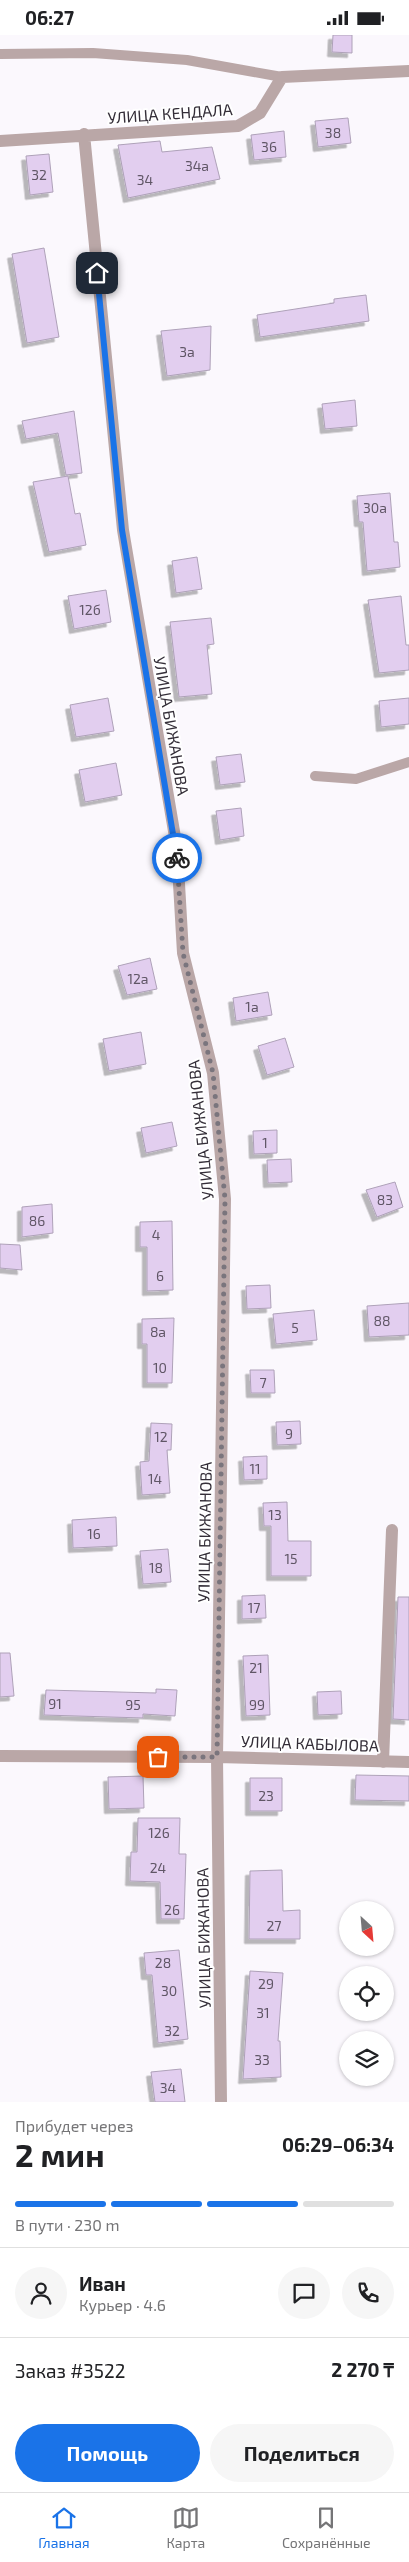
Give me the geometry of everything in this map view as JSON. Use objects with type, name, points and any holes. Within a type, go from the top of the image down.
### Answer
[{"type":"street","points":[[282,77],[409,71]]},
{"type":"street","name":"УЛИЦА КЕНДАЛА","points":[[0,141],[84,134],[238,126],[260,113],[282,77]]},
{"type":"street","name":"УЛИЦА БИЖАНОВА","points":[[84,134],[122,530],[177,849],[183,953],[213,1073],[225,1199],[217,1757],[221,2102]]},
{"type":"street","points":[[383,1762],[392,1530]]},
{"type":"street","name":"УЛИЦА КАБЫЛОВА","points":[[0,1756],[217,1757],[409,1762]]},
{"type":"lane","points":[[0,54],[93,53],[188,60],[282,77]]},
{"type":"lane","points":[[315,776],[356,779],[409,761]]},
{"type":"building","points":[[333,35],[352,35],[352,53],[332,52]]},
{"type":"building","points":[[348,118],[351,143],[318,147],[315,121]]},
{"type":"building","points":[[284,131],[286,157],[254,160],[251,135]]},
{"type":"building","points":[[160,141],[162,152],[212,147],[220,179],[128,198],[118,145]]},
{"type":"building","points":[[49,154],[53,192],[30,195],[26,156]]},
{"type":"building","points":[[44,248],[59,337],[27,343],[12,254]]},
{"type":"building","points":[[366,295],[369,321],[260,337],[257,315],[334,303],[334,299]]},
{"type":"building","points":[[211,326],[210,370],[167,376],[161,331]]},
{"type":"building","points":[[355,400],[357,426],[325,429],[322,404]]},
{"type":"building","points":[[74,411],[82,473],[66,475],[58,433],[26,439],[22,421]]},
{"type":"building","points":[[68,476],[75,514],[80,513],[86,545],[49,552],[33,482]]},
{"type":"building","points":[[390,493],[394,542],[398,542],[400,567],[367,571],[363,522],[359,522],[357,496]]},
{"type":"building","points":[[197,557],[202,589],[176,593],[172,561]]},
{"type":"building","points":[[106,590],[111,622],[74,629],[68,596]]},
{"type":"building","points":[[401,596],[406,645],[409,645],[409,670],[379,673],[368,600]]},
{"type":"building","points":[[211,618],[214,644],[207,645],[212,694],[179,697],[170,622]]},
{"type":"building","points":[[108,698],[114,731],[76,737],[70,705]]},
{"type":"building","points":[[409,698],[409,724],[381,727],[379,701]]},
{"type":"building","points":[[241,754],[245,782],[220,785],[216,757]]},
{"type":"building","points":[[116,763],[122,795],[85,802],[79,770]]},
{"type":"building","points":[[241,808],[244,836],[220,840],[216,811]]},
{"type":"building","points":[[150,958],[157,989],[127,995],[118,966]]},
{"type":"building","points":[[268,992],[272,1015],[236,1021],[233,998]]},
{"type":"building","points":[[141,1032],[146,1064],[109,1071],[103,1039]]},
{"type":"building","points":[[285,1038],[294,1067],[267,1075],[258,1046]]},
{"type":"building","points":[[172,1122],[177,1146],[146,1153],[141,1128]]},
{"type":"building","points":[[277,1130],[277,1153],[254,1154],[253,1131]]},
{"type":"building","points":[[291,1159],[292,1182],[268,1183],[267,1160]]},
{"type":"building","points":[[395,1182],[403,1207],[377,1217],[366,1190]]},
{"type":"building","points":[[52,1204],[53,1233],[22,1237],[22,1207]]},
{"type":"building","points":[[172,1221],[173,1290],[147,1291],[147,1247],[140,1247],[140,1222]]},
{"type":"building","points":[[0,1244],[20,1245],[22,1270],[0,1268]]},
{"type":"building","points":[[270,1285],[271,1308],[247,1309],[246,1286]]},
{"type":"building","points":[[409,1303],[409,1335],[369,1337],[367,1306]]},
{"type":"building","points":[[314,1310],[317,1340],[276,1344],[273,1314]]},
{"type":"building","points":[[174,1318],[172,1383],[147,1383],[147,1344],[142,1344],[142,1319]]},
{"type":"building","points":[[250,1370],[274,1370],[275,1393],[251,1393]]},
{"type":"building","points":[[300,1421],[301,1444],[277,1445],[276,1422]]},
{"type":"building","points":[[151,1423],[172,1424],[171,1450],[167,1450],[170,1493],[142,1495],[140,1462],[149,1461]]},
{"type":"building","points":[[267,1456],[267,1479],[244,1480],[243,1457]]},
{"type":"building","points":[[287,1502],[288,1541],[311,1541],[311,1576],[271,1576],[271,1526],[264,1526],[263,1503]]},
{"type":"building","points":[[116,1517],[117,1546],[73,1548],[72,1520]]},
{"type":"building","points":[[168,1549],[171,1582],[143,1584],[140,1551]]},
{"type":"building","points":[[265,1595],[266,1618],[242,1619],[242,1596]]},
{"type":"building","points":[[398,1597],[409,1597],[409,1720],[393,1719]]},
{"type":"building","points":[[0,1653],[10,1653],[14,1696],[0,1697]]},
{"type":"building","points":[[268,1655],[270,1715],[246,1716],[243,1656]]},
{"type":"building","points":[[156,1689],[177,1690],[175,1716],[143,1714],[143,1718],[44,1715],[46,1690],[156,1693]]},
{"type":"building","points":[[341,1691],[342,1714],[318,1715],[317,1692]]},
{"type":"building","points":[[356,1775],[409,1776],[409,1801],[355,1800]]},
{"type":"building","points":[[143,1776],[144,1808],[109,1809],[108,1777]]},
{"type":"building","points":[[250,1778],[282,1778],[282,1811],[250,1811]]},
{"type":"building","points":[[138,1818],[180,1818],[179,1854],[186,1854],[184,1919],[161,1919],[160,1882],[130,1881],[131,1852],[137,1852]]},
{"type":"building","points":[[282,1870],[283,1911],[300,1910],[300,1939],[249,1939],[250,1871]]},
{"type":"building","points":[[179,1950],[188,2039],[158,2043],[152,1975],[146,1975],[144,1953]]},
{"type":"building","points":[[250,1971],[283,1973],[278,2041],[280,2041],[281,2077],[243,2079]]},
{"type":"building","points":[[181,2069],[185,2102],[155,2102],[151,2072]]},
{"type":"way so far","points":[[158,1757],[217,1757],[225,1199],[213,1073],[183,953],[177,858]]},
{"type":"route","points":[[97,273],[122,530],[177,858]]}]
